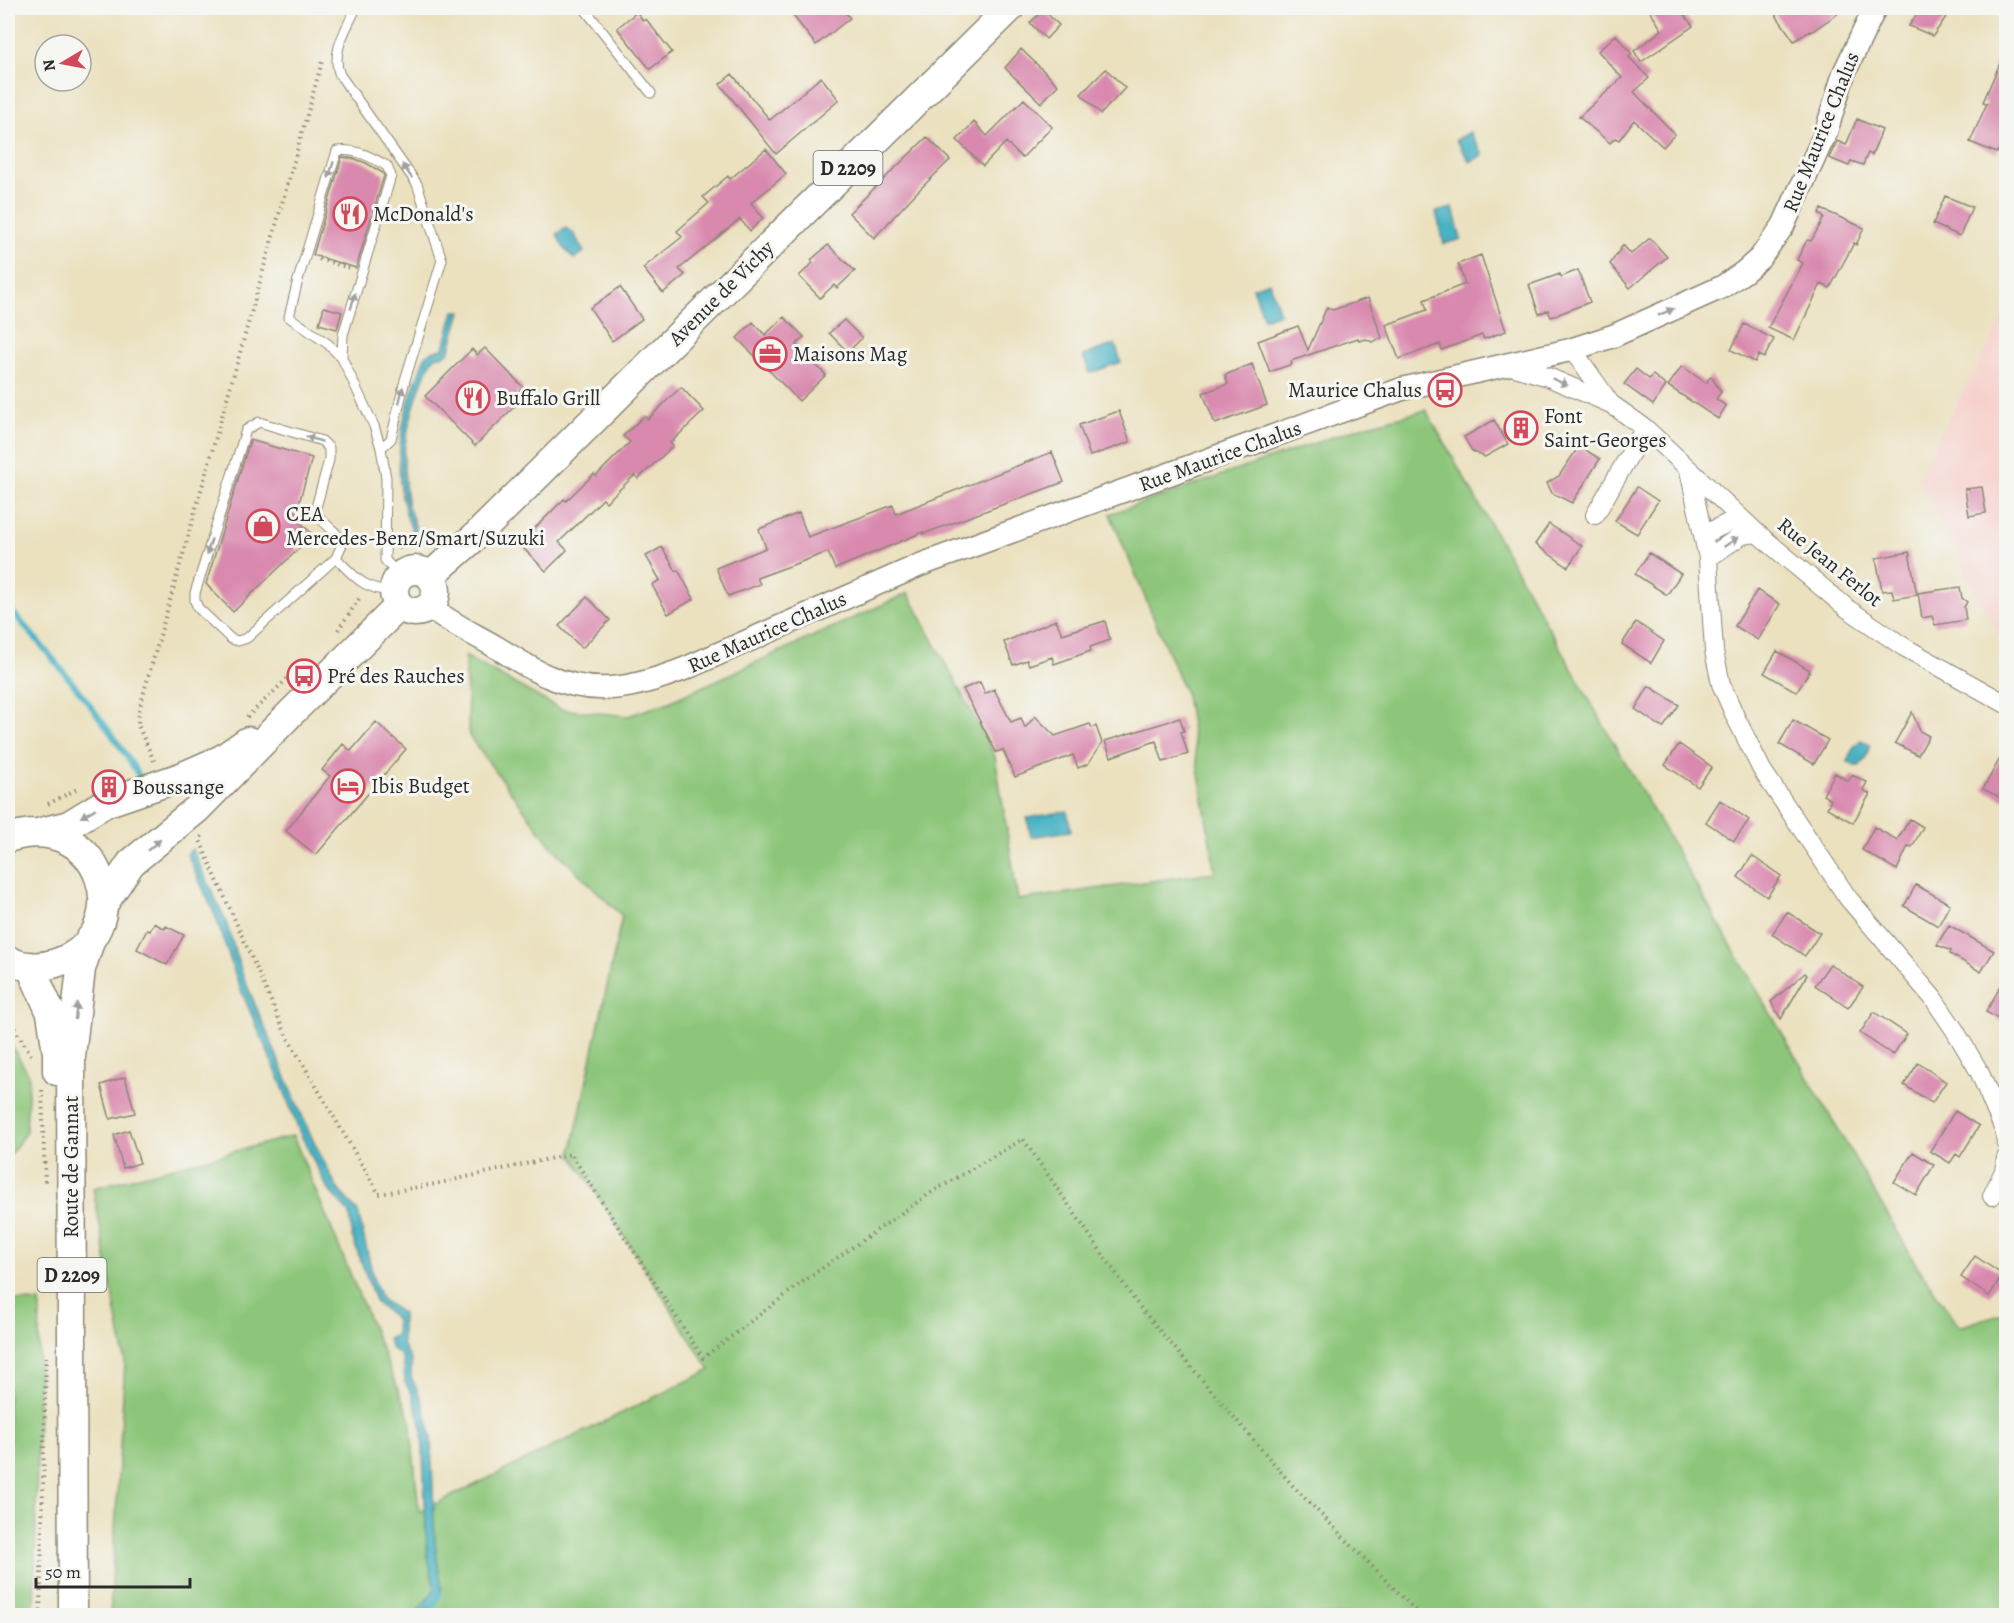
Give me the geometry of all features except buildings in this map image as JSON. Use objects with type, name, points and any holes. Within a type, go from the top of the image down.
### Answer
[{"type":"main road","name":"Avenue de Vichy","points":[[430,576],[477,535],[1000,14]]},
{"type":"main road","points":[[103,905],[131,863],[197,809],[290,714],[390,590],[406,572],[415,570],[430,576],[436,591],[429,606],[423,611],[414,612],[406,611],[390,590]]},
{"type":"main road","points":[[8,838],[24,832],[42,819],[69,825],[105,803],[181,777],[222,759],[290,714]]},
{"type":"main road","points":[[42,819],[87,855],[97,870],[102,887],[103,905]]},
{"type":"main road","name":"Route de Gannat","points":[[73,1616],[71,1056],[81,969],[103,905]]},
{"type":"main road","points":[[19,963],[48,966],[65,960],[79,951],[91,938]]},
{"type":"main road","name":"Route de Gannat","points":[[19,963],[51,1013],[57,1053],[58,1225],[53,1616]]},
{"type":"street","name":"Rue Maurice Chalus","points":[[429,606],[547,676],[581,688],[618,689],[647,683],[684,669],[920,565],[1402,389],[1570,350],[1613,336],[1722,287],[1744,273],[1761,258],[1783,226],[1826,132],[1844,73],[1875,8]]},
{"type":"street","name":"Rue Jean Ferlot","points":[[1570,350],[1611,404]]},
{"type":"street","name":"Rue Jean Ferlot","points":[[1508,365],[1548,376],[1611,404],[1645,428],[1757,533],[1848,609],[1904,648],[2007,704]]},
{"type":"street","points":[[1595,515],[1645,428]]},
{"type":"street","points":[[1689,470],[1708,558],[1714,651],[1721,684],[1762,770],[1848,898],[1933,998],[1954,1029],[1979,1071],[2007,1142]]},
{"type":"street","points":[[1703,535],[1740,517]]},
{"type":"street","points":[[1708,558],[1742,535],[1757,533]]},
{"type":"street","points":[[1992,1196],[2004,1171],[2007,1158]]},
{"type":"lane","points":[[356,8],[340,45],[336,60],[337,68],[417,184],[442,260],[405,380],[391,439],[381,448]]},
{"type":"lane","points":[[584,8],[651,93]]},
{"type":"lane","points":[[336,558],[361,583],[390,590],[385,560],[386,478],[381,448],[374,426],[342,358],[328,344],[289,317],[305,255],[337,151],[350,149],[387,166],[391,176],[343,335],[342,358]]},
{"type":"lane","points":[[259,422],[322,441],[329,448],[329,460],[315,511],[343,542],[336,558],[247,638],[238,642],[231,639],[198,608],[195,593],[246,430],[259,422]]},
{"type":"path","points":[[157,767],[138,725],[139,710],[323,60]]},
{"type":"path","points":[[305,255],[361,272]]},
{"type":"path","points":[[338,631],[390,590]]},
{"type":"path","points":[[244,719],[312,655]]},
{"type":"path","points":[[42,819],[84,785]]},
{"type":"path","points":[[197,809],[207,821],[200,840],[286,1035],[380,1194],[570,1154],[703,1358],[801,1283],[929,1194],[1023,1139],[1138,1305],[1293,1486],[1421,1616]]},
{"type":"path","points":[[8,1018],[36,1062]]},
{"type":"path","points":[[42,1083],[45,1190]]},
{"type":"path","points":[[40,1616],[45,1356]]},
{"type":"shaded area","points":[[2006,312],[2006,665],[2002,641],[1917,477]]},
{"type":"green space","points":[[1426,410],[1616,747],[1916,1264],[1959,1327],[2006,1312],[2006,1615],[110,1615],[125,1361],[93,1188],[293,1136],[410,1418],[419,1512],[710,1370],[571,1154],[622,916],[552,847],[469,736],[465,656],[560,709],[628,716],[669,702],[908,593],[995,756],[1018,900],[1215,872],[1186,695],[1110,514],[1364,426]]},
{"type":"green space","points":[[8,1040],[29,1075],[26,1132],[8,1158]]},
{"type":"green space","points":[[8,1300],[40,1302],[34,1615],[8,1615]]},
{"type":"water","points":[[1470,132],[1483,155],[1470,162],[1456,140]]},
{"type":"water","points":[[1453,208],[1461,239],[1444,244],[1436,212]]},
{"type":"water","points":[[566,228],[574,234],[584,252],[574,259],[562,245],[557,234]]},
{"type":"water","points":[[1269,282],[1280,313],[1264,319],[1253,288]]},
{"type":"water","points":[[454,311],[461,311],[449,352],[435,357],[425,374],[412,412],[405,445],[405,487],[408,506],[416,530],[415,540],[409,536],[412,530],[399,475],[401,436],[410,399],[424,360],[429,353],[444,348]]},
{"type":"water","points":[[1115,344],[1121,362],[1090,373],[1083,356]]},
{"type":"water","points":[[1861,740],[1870,745],[1866,759],[1859,766],[1855,766],[1848,762],[1853,748]]},
{"type":"water","points":[[1067,811],[1071,831],[1031,837],[1027,818]]},
{"type":"water","points":[[192,849],[225,919],[243,976],[309,1132],[337,1188],[358,1212],[374,1281],[382,1300],[402,1313],[402,1344],[411,1361],[411,1377],[422,1401],[431,1435],[435,1545],[442,1590],[426,1611],[427,1615],[420,1615],[419,1610],[435,1589],[427,1553],[422,1427],[412,1394],[405,1382],[401,1355],[392,1349],[388,1339],[396,1335],[395,1318],[376,1303],[352,1236],[350,1214],[328,1189],[299,1131],[282,1085],[240,988],[215,915],[187,854]]},
{"type":"waterway","points":[[8,607],[61,668],[95,712],[141,779]]},
{"type":"waterway","points":[[428,1616],[439,1595],[437,1586]]},
{"type":"place","name":"McDonald's","points":[[350,214]]},
{"type":"place","name":"Maisons Mag","points":[[770,354]]},
{"type":"place","name":"Maurice Chalus","points":[[1445,390]]},
{"type":"place","name":"Buffalo Grill","points":[[473,398]]},
{"type":"place","name":"Font Saint-Georges","points":[[1521,428]]},
{"type":"place","name":"CEA Mercedes-Benz/Smart/Suzuki","points":[[263,526]]},
{"type":"place","name":"Pré des Rauches","points":[[304,676]]},
{"type":"place","name":"Ibis Budget","points":[[348,786]]},
{"type":"place","name":"Boussange","points":[[109,787]]}]
